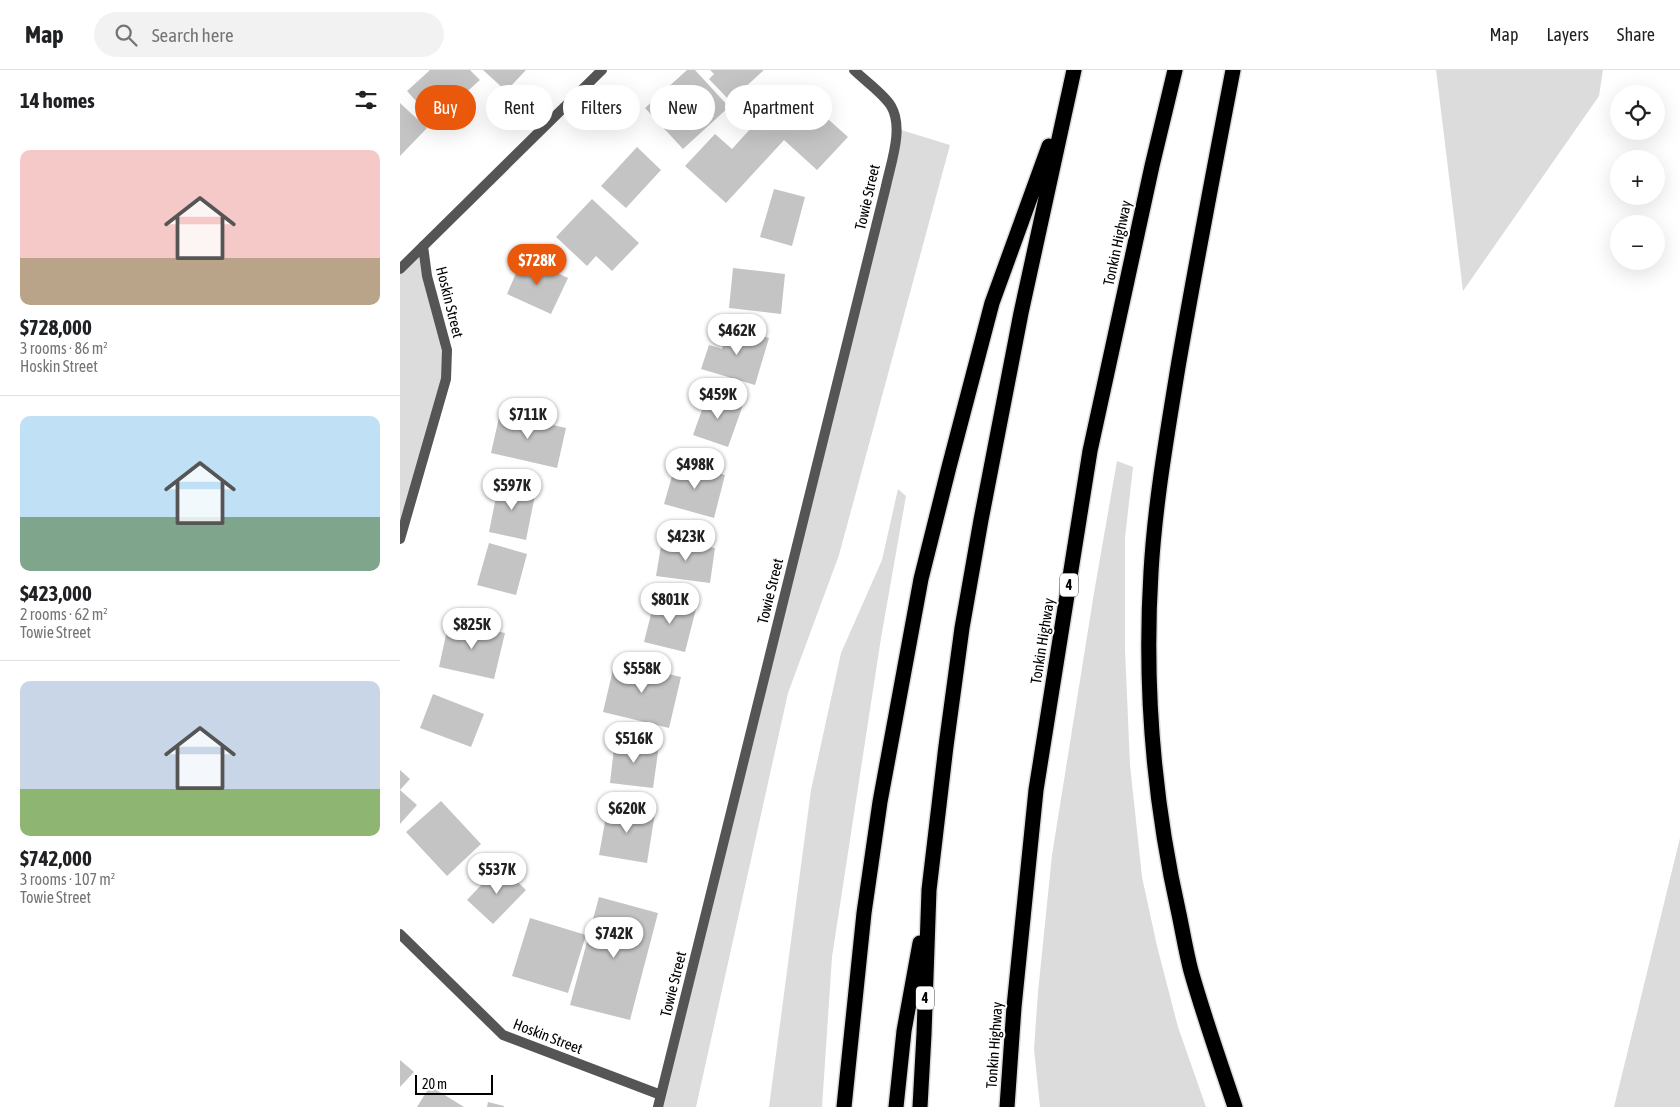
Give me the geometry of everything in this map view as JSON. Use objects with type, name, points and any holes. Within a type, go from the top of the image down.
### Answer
[{"type":"highway","name":"4","points":[[920,1107],[929,890],[962,628],[979,529],[1021,313],[1074,70]]},
{"type":"highway","name":"Tonkin Highway","points":[[1007,1107],[1014,1007],[1036,790],[1090,451],[1152,166],[1175,70]]},
{"type":"highway","points":[[1233,70],[1186,316],[1167,430],[1151,572],[1149,634],[1152,723],[1158,801],[1171,882],[1191,969],[1235,1107]]},
{"type":"highway","points":[[844,1107],[864,913],[893,728],[921,579],[948,467],[992,303],[1069,91]]},
{"type":"highway","points":[[896,1107],[904,1031],[929,890]]},
{"type":"street","points":[[400,269],[602,70]]},
{"type":"street","name":"Towie Street","points":[[658,1107],[898,129],[890,104],[854,70]]},
{"type":"street","name":"Hoskin Street","points":[[400,539],[446,379],[447,350],[427,276],[423,246]]},
{"type":"street","name":"Hoskin Street","points":[[400,934],[503,1035],[661,1095]]},
{"type":"shaded area","points":[[1436,70],[1603,70],[1599,96],[1463,291]]},
{"type":"shaded area","points":[[898,129],[950,145],[839,555],[788,693],[696,1107],[658,1107]]},
{"type":"shaded area","points":[[423,246],[447,350],[446,379],[400,539],[400,269]]},
{"type":"shaded area","points":[[1117,461],[1133,467],[1125,538],[1125,649],[1130,765],[1142,877],[1157,946],[1178,1027],[1206,1107],[1040,1107],[1034,1049],[1052,855]]},
{"type":"shaded area","points":[[898,489],[906,496],[881,638],[832,957],[822,1107],[769,1107],[811,790],[841,653],[882,560]]},
{"type":"shaded area","points":[[1680,838],[1680,1107],[1614,1107]]},
{"type":"building","points":[[430,70],[470,70],[480,80],[474,85],[415,85],[415,100],[407,91]]},
{"type":"building","points":[[483,70],[526,70],[512,85],[499,85]]},
{"type":"building","points":[[687,70],[695,70],[709,85],[670,85]]},
{"type":"building","points":[[710,70],[764,70],[748,85],[725,85],[725,96],[709,79],[714,74]]},
{"type":"building","points":[[715,92],[725,103],[725,111],[715,120]]},
{"type":"building","points":[[400,103],[415,117],[415,130],[425,130],[400,156]]},
{"type":"building","points":[[650,103],[650,113],[645,108]]},
{"type":"building","points":[[832,123],[848,137],[817,170],[784,140],[726,203],[685,166],[715,134],[732,149],[749,130],[832,130]]},
{"type":"building","points":[[665,130],[704,130],[683,149]]},
{"type":"building","points":[[637,147],[661,170],[626,208],[601,186]]},
{"type":"building","points":[[774,189],[805,197],[792,246],[760,237]]},
{"type":"building","points":[[592,199],[639,243],[612,271],[596,256],[587,266],[556,237]]},
{"type":"building","points":[[523,257],[568,278],[551,314],[507,294]]},
{"type":"building","points":[[733,268],[785,274],[781,314],[729,308]]},
{"type":"building","points":[[729,326],[769,338],[755,385],[701,369],[709,345],[722,349]]},
{"type":"building","points":[[708,393],[743,405],[728,447],[693,435]]},
{"type":"building","points":[[500,413],[566,428],[557,468],[491,453]]},
{"type":"building","points":[[676,462],[725,475],[714,518],[664,504]]},
{"type":"building","points":[[499,482],[536,490],[526,540],[489,532]]},
{"type":"building","points":[[662,540],[715,548],[710,583],[656,576]]},
{"type":"building","points":[[489,543],[527,554],[516,595],[477,585]]},
{"type":"building","points":[[655,598],[696,609],[685,652],[644,642]]},
{"type":"building","points":[[449,621],[505,633],[494,679],[439,667]]},
{"type":"building","points":[[615,661],[681,677],[669,728],[603,712]]},
{"type":"building","points":[[433,694],[484,714],[471,747],[420,728]]},
{"type":"building","points":[[615,739],[659,745],[653,788],[610,783]]},
{"type":"building","points":[[400,770],[410,779],[400,790]]},
{"type":"building","points":[[400,790],[417,805],[400,824]]},
{"type":"building","points":[[441,801],[481,844],[447,876],[406,832]]},
{"type":"building","points":[[608,805],[655,813],[647,863],[599,855]]},
{"type":"building","points":[[500,865],[526,890],[493,924],[467,900]]},
{"type":"building","points":[[599,897],[658,913],[630,1020],[570,1005]]},
{"type":"building","points":[[530,918],[586,935],[568,993],[512,976]]},
{"type":"building","points":[[400,1060],[414,1072],[400,1087]]},
{"type":"building","points":[[430,1086],[464,1107],[417,1107]]},
{"type":"building","points":[[488,1102],[504,1106],[504,1107],[487,1107]]}]
